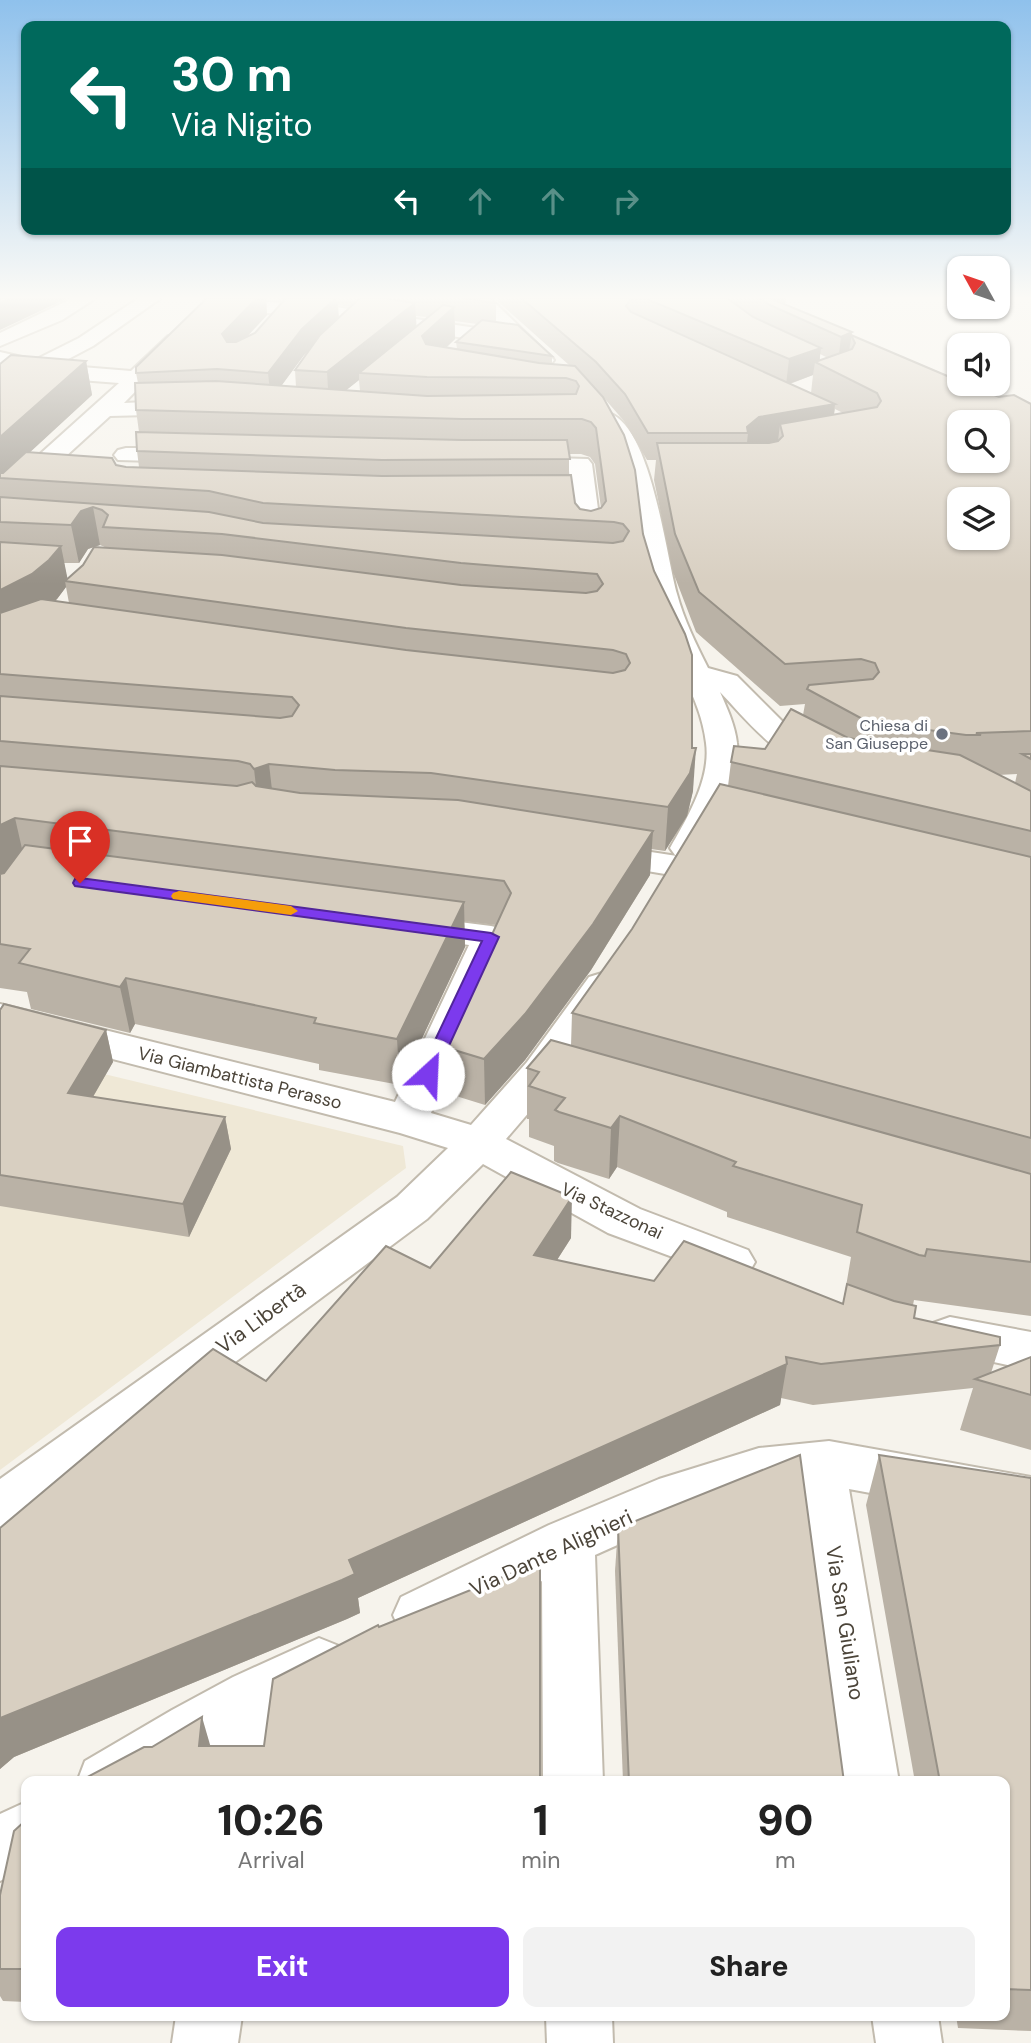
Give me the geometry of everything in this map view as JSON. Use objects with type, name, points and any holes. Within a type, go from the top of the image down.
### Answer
[{"type":"street","points":[[13,487],[112,410],[124,393]]},
{"type":"street","points":[[112,410],[203,403]]},
{"type":"street","points":[[569,849],[668,881],[719,820],[722,746],[699,674],[668,610],[657,572],[648,506],[621,426],[593,404]]},
{"type":"street","points":[[112,410],[126,455],[128,481]]},
{"type":"street","points":[[126,455],[212,456]]},
{"type":"street","points":[[489,464],[580,464],[589,539]]},
{"type":"street","points":[[636,470],[662,470]]},
{"type":"street","points":[[13,487],[60,476]]},
{"type":"street","points":[[560,502],[585,502]]},
{"type":"street","points":[[699,674],[727,682],[780,737],[843,770]]},
{"type":"street","points":[[764,719],[803,716]]},
{"type":"street","points":[[382,923],[491,937],[407,1120]]},
{"type":"street","name":"Via Libertà","points":[[0,1508],[412,1208],[479,1143],[541,1072],[622,954]]},
{"type":"street","name":"Via Giambattista Perasso","points":[[0,1017],[407,1120],[479,1143]]},
{"type":"street","points":[[541,1072],[580,1083]]},
{"type":"street","name":"Via Stazzonai","points":[[479,1143],[624,1221],[763,1274]]},
{"type":"street","points":[[915,1330],[1031,1351]]},
{"type":"street","name":"Via Dante Alighieri","points":[[116,1776],[253,1697],[568,1542],[677,1495],[759,1470],[820,1464],[1031,1500]]},
{"type":"street","name":"Via San Giuliano","points":[[820,1464],[868,1776]]},
{"type":"street","points":[[568,1542],[573,1776]]},
{"type":"street","points":[[242,1776],[253,1697]]},
{"type":"street","points":[[0,1850],[21,1835]]},
{"type":"street","points":[[205,2043],[208,2021]]},
{"type":"street","points":[[579,2021],[580,2043]]},
{"type":"street","points":[[906,2021],[909,2043]]},
{"type":"shaded area","points":[[0,1049],[403,1146],[406,1168],[0,1470]]},
{"type":"building","points":[[0,393],[49,393],[0,437]]},
{"type":"building","points":[[135,393],[390,393],[427,396],[600,393],[624,435],[635,470],[643,534],[654,571],[685,634],[692,655],[692,748],[696,748],[690,773],[668,807],[431,773],[335,770],[269,764],[254,769],[250,764],[238,761],[0,741],[0,696],[280,718],[292,716],[299,705],[292,697],[0,674],[0,613],[41,599],[406,650],[613,673],[625,670],[630,663],[626,654],[613,650],[406,628],[65,581],[83,565],[94,547],[222,555],[461,585],[586,593],[597,591],[603,584],[597,574],[461,563],[222,534],[103,527],[108,515],[93,507],[81,511],[71,525],[0,522],[0,497],[209,512],[263,523],[613,543],[623,541],[629,531],[623,524],[614,522],[263,503],[209,491],[0,478],[0,473],[26,452],[112,458],[116,465],[126,467],[382,476],[571,475],[575,503],[580,509],[591,511],[601,508],[606,501],[596,428],[591,422],[582,419],[462,419],[136,410]]},
{"type":"building","points":[[811,393],[835,404],[759,417],[747,427],[748,433],[648,433],[625,394]]},
{"type":"building","points":[[877,393],[999,397],[1014,395],[1031,404],[1031,731],[966,735],[868,722],[807,689],[809,685],[873,679],[879,672],[875,663],[861,659],[785,664],[699,592],[675,534],[657,443],[769,443],[778,441],[783,436],[780,424],[877,407],[881,401]]},
{"type":"building","points":[[136,432],[567,440],[570,459],[382,460],[137,451]]},
{"type":"building","points":[[0,542],[61,546],[32,574],[0,590]]},
{"type":"building","points":[[791,709],[848,738],[960,755],[1031,791],[1031,831],[731,762],[734,746],[765,749]]},
{"type":"building","points":[[0,766],[237,786],[252,782],[256,786],[300,793],[458,800],[653,831],[593,924],[525,1014],[484,1059],[441,1046],[511,893],[504,881],[15,818],[0,825]]},
{"type":"building","points":[[720,784],[1031,857],[1031,1138],[572,1013],[632,929]]},
{"type":"building","points":[[25,845],[464,902],[397,1039],[314,1023],[316,1018],[126,978],[120,987],[19,963],[30,949],[0,944],[0,874],[4,873]]},
{"type":"building","points":[[4,1004],[106,1030],[68,1093],[225,1117],[183,1204],[0,1175],[0,1010]]},
{"type":"building","points":[[551,1040],[1031,1174],[1031,1262],[927,1249],[925,1256],[919,1255],[857,1232],[862,1205],[733,1166],[736,1162],[620,1116],[611,1128],[559,1112],[555,1110],[565,1098],[529,1086],[539,1072],[527,1068]]},
{"type":"building","points":[[511,1172],[572,1197],[534,1255],[654,1281],[684,1241],[843,1304],[847,1284],[916,1306],[914,1318],[1000,1337],[1000,1345],[821,1364],[786,1357],[787,1364],[349,1560],[355,1574],[342,1580],[0,1718],[0,1528],[213,1349],[266,1381],[386,1246],[430,1268]]},
{"type":"building","points":[[1031,1357],[1031,1395],[975,1379]]},
{"type":"building","points":[[800,1455],[843,1776],[629,1776],[618,1528]]},
{"type":"building","points":[[879,1455],[1031,1478],[1031,1990],[1010,1989],[1010,1776],[939,1776]]},
{"type":"building","points":[[540,1562],[540,1776],[89,1776],[144,1747],[152,1747],[202,1717],[199,1746],[264,1746],[273,1679],[378,1625],[379,1627]]},
{"type":"building","points":[[21,1825],[21,1969],[0,1969],[0,1895],[14,1831]]},
{"type":"slow traffic","points":[[179,896],[291,911]]},
{"type":"place","name":"Chiesa di San Giuseppe","points":[[942,734]]},
{"type":"route","points":[[80,883],[491,937],[428,1074]]}]
